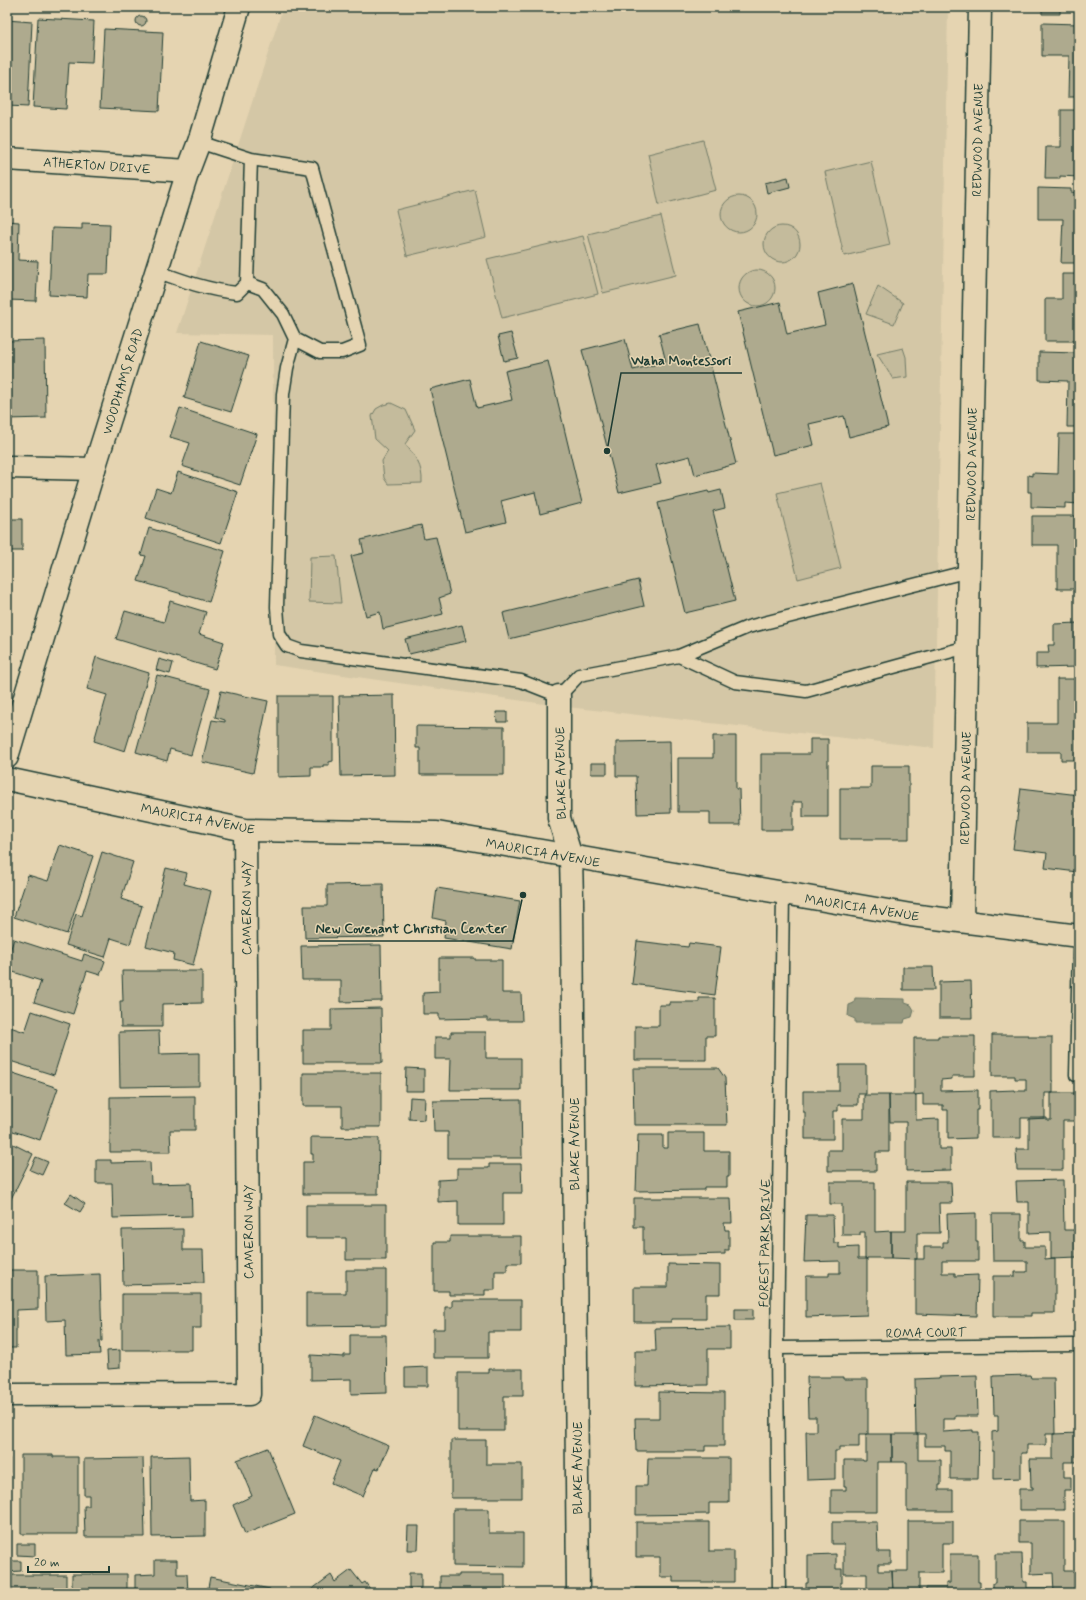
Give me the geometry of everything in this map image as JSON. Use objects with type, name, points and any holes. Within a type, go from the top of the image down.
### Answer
[{"type":"street","name":"WOODHAMS ROAD","points":[[7,756],[94,469],[188,171],[199,142],[239,7]]},
{"type":"street","name":"REDWOOD AVENUE","points":[[962,921],[980,7]]},
{"type":"street","name":"ATHERTON DRIVE","points":[[7,159],[188,171]]},
{"type":"street","points":[[7,467],[94,469]]},
{"type":"street","name":"BLAKE AVENUE","points":[[559,696],[559,818],[571,857],[578,1593]]},
{"type":"street","name":"MAURICIA AVENUE","points":[[7,779],[245,830],[438,833],[911,915],[1079,936]]},
{"type":"street","name":"CAMERON WAY","points":[[7,1395],[248,1394],[245,830]]},
{"type":"lane","points":[[199,142],[251,159],[312,168],[360,345],[342,352],[320,352],[295,339],[283,314],[263,289],[247,283]]},
{"type":"lane","points":[[156,271],[193,285],[223,292],[237,293],[247,283],[251,159]]},
{"type":"lane","points":[[295,339],[287,368],[283,394],[277,607],[280,634],[287,646],[301,651],[521,681],[559,696],[578,676],[679,656],[748,627],[969,571]]},
{"type":"lane","points":[[679,656],[735,682],[806,691],[968,647]]},
{"type":"lane","name":"FOREST PARK DRIVE","points":[[779,1593],[777,1348],[783,894]]},
{"type":"lane","points":[[1076,1075],[1079,946]]},
{"type":"lane","name":"ROMA COURT","points":[[777,1348],[1076,1345]]},
{"type":"shaded area","points":[[283,7],[948,7],[934,748],[558,706],[274,665],[273,335],[177,333]]},
{"type":"shaded area","points":[[703,140],[716,190],[659,205],[648,154]]},
{"type":"shaded area","points":[[871,161],[890,245],[844,256],[825,172]]},
{"type":"shaded area","points":[[475,190],[486,237],[407,256],[396,210]]},
{"type":"shaded area","points":[[743,196],[752,201],[756,207],[756,221],[752,227],[743,232],[735,232],[726,227],[722,221],[721,210],[726,201],[732,197]]},
{"type":"shaded area","points":[[661,216],[676,275],[603,293],[588,234]]},
{"type":"shaded area","points":[[786,226],[795,231],[799,237],[799,251],[795,257],[786,262],[778,262],[769,257],[765,251],[764,240],[769,231],[775,227]]},
{"type":"shaded area","points":[[583,236],[598,294],[502,318],[487,259]]},
{"type":"shaded area","points":[[761,270],[770,275],[774,281],[774,295],[770,301],[761,306],[753,306],[744,301],[740,295],[739,284],[744,275],[750,271]]},
{"type":"shaded area","points":[[878,286],[903,303],[894,324],[866,314]]},
{"type":"shaded area","points":[[903,348],[906,357],[907,377],[893,379],[877,354]]},
{"type":"shaded area","points":[[391,403],[406,410],[415,430],[405,444],[420,466],[422,483],[388,484],[384,478],[382,461],[388,451],[375,439],[372,416],[376,409]]},
{"type":"shaded area","points":[[820,483],[841,568],[798,579],[777,493]]},
{"type":"shaded area","points":[[336,556],[341,603],[309,602],[310,557]]},
{"type":"shaded area","points":[[855,998],[905,999],[905,1003],[911,1005],[914,1010],[912,1017],[905,1019],[904,1023],[855,1023],[855,1019],[848,1016],[849,1005],[854,1003]]},
{"type":"building","points":[[1042,7],[1060,7],[1060,14],[1042,14]]},
{"type":"building","points":[[139,16],[143,16],[146,21],[143,26],[139,26],[136,23],[136,19]]},
{"type":"building","points":[[38,18],[94,21],[92,63],[69,62],[66,109],[33,107]]},
{"type":"building","points":[[7,20],[32,22],[28,107],[7,106]]},
{"type":"building","points":[[1042,23],[1079,24],[1079,97],[1068,97],[1069,56],[1042,56]]},
{"type":"building","points":[[104,29],[163,32],[159,111],[100,108]]},
{"type":"building","points":[[1061,110],[1079,110],[1079,177],[1060,176],[1060,179],[1045,179],[1046,147],[1061,147]]},
{"type":"building","points":[[788,177],[790,187],[767,193],[765,183]]},
{"type":"building","points":[[1038,188],[1071,189],[1071,192],[1079,193],[1079,263],[1061,263],[1063,219],[1038,219]]},
{"type":"building","points":[[7,221],[19,222],[18,260],[38,261],[36,301],[7,300]]},
{"type":"building","points":[[82,223],[110,224],[108,274],[88,274],[87,297],[49,295],[52,228],[82,229]]},
{"type":"building","points":[[1062,274],[1079,274],[1079,341],[1045,341],[1045,299],[1062,299]]},
{"type":"building","points":[[853,284],[888,427],[849,437],[844,416],[809,424],[814,445],[773,455],[738,312],[780,302],[787,334],[825,325],[818,293]]},
{"type":"building","points":[[700,324],[736,464],[695,475],[690,456],[656,465],[661,483],[619,493],[582,350],[625,339],[633,370],[666,362],[659,334]]},
{"type":"building","points":[[511,333],[518,358],[504,361],[498,336]]},
{"type":"building","points":[[45,340],[46,418],[7,419],[7,341]]},
{"type":"building","points":[[201,341],[249,356],[231,412],[184,398]]},
{"type":"building","points":[[1039,352],[1079,353],[1079,427],[1067,427],[1068,381],[1039,380]]},
{"type":"building","points":[[548,361],[582,503],[540,514],[535,492],[501,501],[506,522],[465,532],[430,389],[470,379],[477,408],[512,400],[505,371]]},
{"type":"building","points":[[180,408],[257,434],[240,485],[182,466],[190,443],[170,437]]},
{"type":"building","points":[[1059,434],[1079,434],[1079,504],[1065,503],[1065,508],[1031,507],[1031,492],[1028,492],[1028,475],[1032,476],[1032,473],[1058,474]]},
{"type":"building","points":[[178,472],[238,492],[221,543],[146,518],[156,488],[171,493]]},
{"type":"building","points":[[721,490],[725,508],[713,511],[735,601],[685,613],[658,503],[708,491],[709,493]]},
{"type":"building","points":[[1032,516],[1079,516],[1079,589],[1057,589],[1057,545],[1032,545]]},
{"type":"building","points":[[7,519],[22,519],[22,551],[7,551]]},
{"type":"building","points":[[421,525],[424,539],[436,537],[450,594],[439,598],[443,614],[383,629],[380,612],[366,616],[351,556],[364,553],[361,540]]},
{"type":"building","points":[[149,528],[225,551],[209,602],[138,581],[146,556],[141,555]]},
{"type":"building","points":[[638,580],[644,606],[509,639],[503,613]]},
{"type":"building","points":[[170,601],[206,612],[199,634],[224,642],[215,669],[116,639],[125,611],[164,622]]},
{"type":"building","points":[[1079,623],[1079,667],[1036,668],[1036,653],[1049,653],[1048,645],[1054,645],[1054,624]]},
{"type":"building","points":[[462,625],[466,641],[409,654],[405,639]]},
{"type":"building","points":[[96,657],[149,673],[125,751],[94,741],[107,695],[87,689]]},
{"type":"building","points":[[159,659],[173,663],[170,674],[156,670]]},
{"type":"building","points":[[157,675],[210,689],[191,755],[170,749],[167,761],[136,752]]},
{"type":"building","points":[[1057,679],[1079,679],[1079,760],[1061,760],[1061,752],[1027,752],[1027,723],[1057,723]]},
{"type":"building","points":[[221,691],[268,701],[253,773],[202,762],[212,720],[225,722],[225,720],[215,717]]},
{"type":"building","points":[[394,695],[395,775],[341,776],[339,696]]},
{"type":"building","points":[[278,696],[333,696],[333,761],[329,762],[329,765],[323,765],[323,767],[311,767],[311,776],[278,777]]},
{"type":"building","points":[[496,712],[507,712],[507,722],[497,722]]},
{"type":"building","points":[[416,726],[504,727],[504,775],[420,775],[420,748],[416,748]]},
{"type":"building","points":[[713,736],[736,736],[736,789],[739,789],[740,825],[710,825],[710,812],[678,812],[678,758],[713,758]]},
{"type":"building","points":[[810,739],[828,739],[828,817],[803,817],[803,802],[793,802],[793,830],[761,830],[761,754],[810,754]]},
{"type":"building","points":[[670,741],[671,813],[637,814],[636,776],[616,776],[616,742]]},
{"type":"building","points":[[591,763],[607,763],[607,774],[591,774]]},
{"type":"building","points":[[871,766],[909,766],[909,839],[840,839],[840,788],[871,788]]},
{"type":"building","points":[[1021,788],[1079,795],[1079,854],[1077,872],[1045,868],[1047,853],[1013,849]]},
{"type":"building","points":[[60,845],[93,856],[67,934],[14,917],[28,875],[48,881]]},
{"type":"building","points":[[102,852],[133,862],[121,899],[142,906],[130,944],[111,938],[105,957],[66,945],[76,914],[82,916]]},
{"type":"building","points":[[166,868],[187,873],[184,884],[211,891],[193,965],[173,960],[174,953],[146,946]]},
{"type":"building","points":[[383,884],[384,937],[305,938],[304,906],[327,906],[327,885]]},
{"type":"building","points":[[437,888],[520,901],[512,949],[444,938],[446,921],[433,918]]},
{"type":"building","points":[[14,939],[82,961],[84,954],[105,961],[100,975],[87,971],[73,1014],[34,1002],[41,981],[7,970],[7,960]]},
{"type":"building","points":[[637,941],[688,947],[689,943],[721,947],[715,995],[632,984]]},
{"type":"building","points":[[381,945],[382,1001],[341,1002],[341,980],[302,980],[301,946]]},
{"type":"building","points":[[439,958],[502,960],[502,993],[521,993],[522,1021],[487,1021],[487,1018],[439,1019],[439,1014],[423,1014],[423,993],[439,992]]},
{"type":"building","points":[[903,967],[933,967],[934,990],[903,990]]},
{"type":"building","points":[[122,971],[202,971],[202,1003],[162,1004],[162,1027],[121,1027],[120,1001],[123,1001]]},
{"type":"building","points":[[971,981],[972,1018],[939,1018],[939,982]]},
{"type":"building","points":[[699,998],[715,998],[715,1036],[706,1036],[706,1060],[635,1060],[635,1026],[659,1026],[659,1005],[670,1005],[670,1002],[699,1002]]},
{"type":"building","points":[[381,1008],[382,1063],[303,1063],[303,1030],[331,1030],[331,1009]]},
{"type":"building","points":[[32,1011],[70,1024],[54,1075],[7,1060],[7,1026],[25,1032]]},
{"type":"building","points":[[159,1031],[160,1054],[199,1053],[199,1086],[120,1087],[119,1032]]},
{"type":"building","points":[[451,1032],[486,1032],[486,1058],[521,1058],[521,1090],[450,1090],[451,1059],[435,1059],[435,1037],[451,1037]]},
{"type":"building","points":[[992,1035],[1029,1035],[1029,1037],[1052,1037],[1053,1093],[1045,1093],[1045,1118],[1021,1118],[1021,1138],[992,1138],[990,1091],[1026,1091],[1026,1079],[1015,1079],[1015,1076],[992,1076]]},
{"type":"building","points":[[938,1036],[975,1036],[975,1076],[952,1076],[952,1079],[941,1080],[941,1091],[978,1090],[976,1138],[948,1139],[948,1110],[943,1110],[943,1105],[923,1105],[923,1094],[914,1095],[914,1038],[938,1038]]},
{"type":"building","points":[[839,1065],[866,1065],[866,1094],[858,1094],[858,1105],[838,1105],[838,1111],[833,1111],[833,1139],[805,1139],[803,1091],[839,1091]]},
{"type":"building","points":[[406,1068],[424,1069],[424,1091],[405,1091]]},
{"type":"building","points":[[633,1068],[718,1068],[725,1078],[727,1125],[634,1125]]},
{"type":"building","points":[[7,1071],[58,1088],[40,1140],[7,1129]]},
{"type":"building","points":[[303,1073],[381,1073],[381,1127],[342,1127],[342,1106],[303,1106]]},
{"type":"building","points":[[1051,1093],[1077,1093],[1077,1121],[1063,1121],[1063,1170],[1017,1170],[1016,1149],[1029,1149],[1029,1119],[1047,1118],[1047,1120],[1051,1120]]},
{"type":"building","points":[[1077,1093],[1079,1093],[1079,1121],[1077,1121]]},
{"type":"building","points":[[864,1095],[889,1095],[889,1152],[876,1152],[876,1171],[828,1171],[828,1150],[842,1150],[842,1119],[864,1119]]},
{"type":"building","points":[[889,1095],[916,1095],[916,1120],[939,1119],[939,1149],[951,1149],[951,1170],[906,1171],[906,1122],[890,1122]]},
{"type":"building","points":[[195,1096],[195,1130],[170,1130],[171,1152],[110,1152],[110,1097]]},
{"type":"building","points":[[410,1097],[425,1098],[424,1120],[409,1119]]},
{"type":"building","points":[[521,1100],[522,1158],[448,1158],[448,1132],[434,1132],[433,1101]]},
{"type":"building","points":[[668,1133],[704,1133],[704,1151],[729,1151],[729,1177],[727,1177],[727,1187],[704,1187],[704,1190],[636,1191],[638,1135],[663,1135],[663,1148],[668,1148]]},
{"type":"building","points":[[311,1137],[379,1138],[378,1194],[303,1194],[303,1162],[313,1162],[313,1154],[311,1154]]},
{"type":"building","points":[[7,1141],[33,1154],[9,1203],[7,1202]]},
{"type":"building","points":[[36,1157],[48,1162],[42,1175],[30,1170]]},
{"type":"building","points":[[96,1160],[111,1160],[111,1163],[150,1162],[151,1184],[191,1183],[192,1216],[113,1218],[112,1183],[96,1183]]},
{"type":"building","points":[[489,1164],[521,1164],[522,1193],[503,1193],[503,1225],[458,1225],[458,1201],[438,1202],[438,1180],[457,1179],[457,1168],[489,1168]]},
{"type":"building","points":[[1063,1180],[1064,1230],[1077,1230],[1078,1257],[1051,1258],[1051,1232],[1029,1233],[1029,1202],[1017,1202],[1016,1181]]},
{"type":"building","points":[[830,1182],[875,1182],[875,1232],[891,1231],[891,1258],[865,1259],[865,1232],[860,1232],[860,1235],[842,1235],[842,1204],[830,1204]]},
{"type":"building","points":[[906,1182],[951,1182],[952,1203],[939,1203],[940,1233],[917,1233],[917,1259],[891,1258],[891,1231],[906,1231]]},
{"type":"building","points":[[71,1194],[85,1204],[80,1212],[65,1203]]},
{"type":"building","points":[[634,1198],[731,1198],[732,1223],[724,1223],[725,1230],[729,1230],[729,1250],[725,1250],[725,1254],[643,1256],[643,1227],[634,1227]]},
{"type":"building","points":[[306,1205],[386,1205],[386,1260],[346,1260],[346,1238],[306,1238]]},
{"type":"building","points":[[976,1213],[976,1242],[978,1242],[978,1261],[942,1261],[942,1273],[955,1273],[955,1276],[978,1275],[977,1316],[915,1314],[915,1259],[924,1259],[924,1247],[943,1247],[943,1242],[948,1242],[947,1214]]},
{"type":"building","points":[[992,1214],[1021,1214],[1021,1241],[1025,1241],[1025,1247],[1045,1247],[1045,1259],[1055,1258],[1055,1313],[1031,1313],[1031,1316],[993,1316],[993,1276],[1015,1276],[1015,1272],[1027,1272],[1027,1261],[993,1261]]},
{"type":"building","points":[[806,1215],[833,1215],[834,1243],[839,1243],[839,1248],[858,1247],[858,1259],[867,1259],[867,1315],[806,1317],[806,1276],[829,1276],[829,1273],[840,1273],[840,1261],[804,1262]]},
{"type":"building","points":[[183,1229],[183,1250],[203,1250],[204,1283],[123,1285],[122,1230]]},
{"type":"building","points":[[1077,1230],[1079,1230],[1079,1257],[1078,1257]]},
{"type":"building","points":[[450,1236],[521,1236],[521,1263],[507,1263],[507,1271],[495,1271],[495,1290],[485,1290],[485,1295],[449,1295],[449,1291],[434,1291],[434,1242],[450,1242]]},
{"type":"building","points":[[668,1264],[720,1265],[720,1294],[706,1294],[706,1319],[671,1319],[671,1322],[634,1322],[634,1287],[668,1287]]},
{"type":"building","points":[[7,1270],[38,1270],[38,1309],[16,1310],[16,1348],[7,1348]]},
{"type":"building","points":[[346,1270],[386,1270],[386,1325],[306,1326],[306,1293],[346,1293]]},
{"type":"building","points":[[100,1274],[102,1341],[99,1341],[100,1354],[66,1355],[65,1320],[46,1321],[45,1276]]},
{"type":"building","points":[[122,1294],[201,1294],[201,1328],[192,1328],[192,1350],[122,1350]]},
{"type":"building","points":[[452,1300],[521,1300],[521,1332],[488,1332],[488,1358],[433,1358],[433,1329],[445,1329],[445,1307],[452,1307]]},
{"type":"building","points":[[735,1309],[753,1309],[753,1320],[735,1320]]},
{"type":"building","points":[[730,1327],[730,1349],[708,1349],[708,1385],[635,1386],[635,1351],[656,1351],[655,1328]]},
{"type":"building","points":[[350,1335],[386,1335],[387,1393],[351,1394],[351,1379],[311,1380],[311,1355],[344,1357],[344,1355],[350,1355]]},
{"type":"building","points":[[120,1350],[120,1368],[108,1369],[107,1351]]},
{"type":"building","points":[[428,1367],[428,1386],[405,1386],[405,1368]]},
{"type":"building","points":[[489,1369],[523,1369],[523,1396],[504,1396],[504,1431],[458,1431],[458,1373],[489,1373]]},
{"type":"building","points":[[1030,1375],[1031,1378],[1054,1378],[1055,1434],[1046,1434],[1046,1445],[1027,1445],[1027,1453],[1021,1453],[1021,1478],[994,1479],[992,1432],[998,1431],[998,1415],[994,1415],[993,1376]]},
{"type":"building","points":[[977,1376],[978,1416],[955,1416],[955,1419],[943,1419],[943,1432],[973,1430],[973,1432],[979,1432],[978,1479],[950,1479],[950,1451],[945,1451],[945,1446],[925,1446],[925,1434],[916,1434],[915,1379]]},
{"type":"building","points":[[807,1377],[844,1377],[844,1379],[868,1379],[868,1434],[859,1434],[859,1447],[839,1447],[839,1451],[835,1451],[835,1479],[807,1480],[806,1431],[816,1431],[816,1417],[808,1417]]},
{"type":"building","points":[[659,1392],[724,1393],[724,1446],[705,1446],[705,1451],[636,1451],[635,1418],[659,1418]]},
{"type":"building","points":[[315,1415],[389,1446],[379,1469],[375,1468],[363,1496],[331,1483],[340,1461],[303,1446]]},
{"type":"building","points":[[1079,1433],[1079,1462],[1064,1462],[1064,1477],[1071,1477],[1071,1490],[1064,1490],[1064,1510],[1019,1510],[1019,1489],[1033,1489],[1033,1487],[1031,1487],[1030,1459],[1053,1459],[1053,1434]]},
{"type":"building","points":[[866,1434],[892,1434],[892,1462],[877,1462],[877,1512],[831,1512],[831,1490],[846,1490],[846,1486],[844,1486],[844,1460],[866,1461]]},
{"type":"building","points":[[892,1434],[918,1434],[918,1460],[941,1460],[941,1485],[939,1485],[939,1490],[953,1490],[953,1511],[907,1511],[907,1462],[892,1462]]},
{"type":"building","points":[[451,1440],[486,1440],[486,1464],[522,1464],[522,1498],[451,1498]]},
{"type":"building","points":[[268,1448],[295,1514],[245,1534],[233,1505],[252,1496],[237,1460]]},
{"type":"building","points":[[21,1455],[78,1457],[78,1534],[21,1534]]},
{"type":"building","points":[[189,1456],[190,1501],[205,1500],[205,1536],[152,1537],[151,1457]]},
{"type":"building","points":[[7,1458],[9,1458],[9,1537],[7,1537]]},
{"type":"building","points":[[143,1458],[145,1537],[85,1537],[84,1506],[89,1506],[89,1495],[84,1495],[84,1459]]},
{"type":"building","points":[[648,1458],[729,1458],[729,1503],[709,1503],[709,1514],[636,1515],[636,1486],[647,1486]]},
{"type":"building","points":[[453,1509],[489,1509],[489,1533],[523,1533],[523,1567],[453,1566]]},
{"type":"building","points":[[908,1521],[953,1521],[953,1543],[942,1543],[942,1573],[919,1573],[919,1593],[893,1593],[892,1571],[908,1571]]},
{"type":"building","points":[[1019,1521],[1064,1521],[1064,1571],[1079,1571],[1079,1593],[1054,1593],[1053,1573],[1031,1574],[1031,1543],[1019,1543]]},
{"type":"building","points":[[636,1522],[709,1522],[709,1551],[734,1551],[734,1582],[673,1582],[673,1577],[660,1577],[660,1557],[636,1557]]},
{"type":"building","points":[[832,1522],[877,1522],[878,1552],[891,1552],[891,1564],[878,1564],[878,1571],[892,1571],[893,1593],[867,1593],[867,1574],[844,1574],[844,1544],[832,1544]]},
{"type":"building","points":[[408,1526],[419,1526],[418,1550],[407,1550]]},
{"type":"building","points":[[17,1544],[35,1544],[35,1556],[17,1555]]},
{"type":"building","points":[[836,1554],[836,1569],[842,1569],[842,1583],[840,1583],[840,1588],[860,1588],[860,1593],[806,1593],[806,1583],[808,1583],[808,1555]]},
{"type":"building","points":[[950,1554],[978,1554],[978,1582],[980,1582],[980,1593],[926,1593],[926,1588],[946,1588],[946,1583],[950,1583]]},
{"type":"building","points":[[995,1554],[1022,1554],[1023,1582],[1027,1582],[1027,1588],[1047,1588],[1047,1593],[993,1593],[993,1583],[995,1583]]},
{"type":"building","points":[[155,1560],[177,1560],[177,1574],[187,1574],[188,1593],[135,1593],[135,1575],[155,1574]]},
{"type":"building","points":[[7,1561],[21,1561],[21,1571],[7,1572]]},
{"type":"building","points":[[351,1570],[362,1584],[365,1582],[373,1593],[307,1593],[331,1575],[335,1582]]},
{"type":"building","points":[[409,1573],[421,1573],[421,1588],[409,1588]]},
{"type":"building","points":[[72,1574],[127,1574],[127,1593],[72,1593]]},
{"type":"building","points":[[459,1574],[505,1574],[505,1593],[440,1593],[440,1576],[459,1576]]},
{"type":"building","points":[[11,1575],[66,1575],[66,1593],[11,1593]]},
{"type":"building","points":[[210,1577],[270,1589],[270,1593],[207,1593]]},
{"type":"building","points":[[636,1588],[708,1588],[708,1593],[636,1593]]},
{"type":"place","name":"Waha Montessori","points":[[607,451]]},
{"type":"place","name":"New Covenant Christian Center","points":[[523,895]]}]
